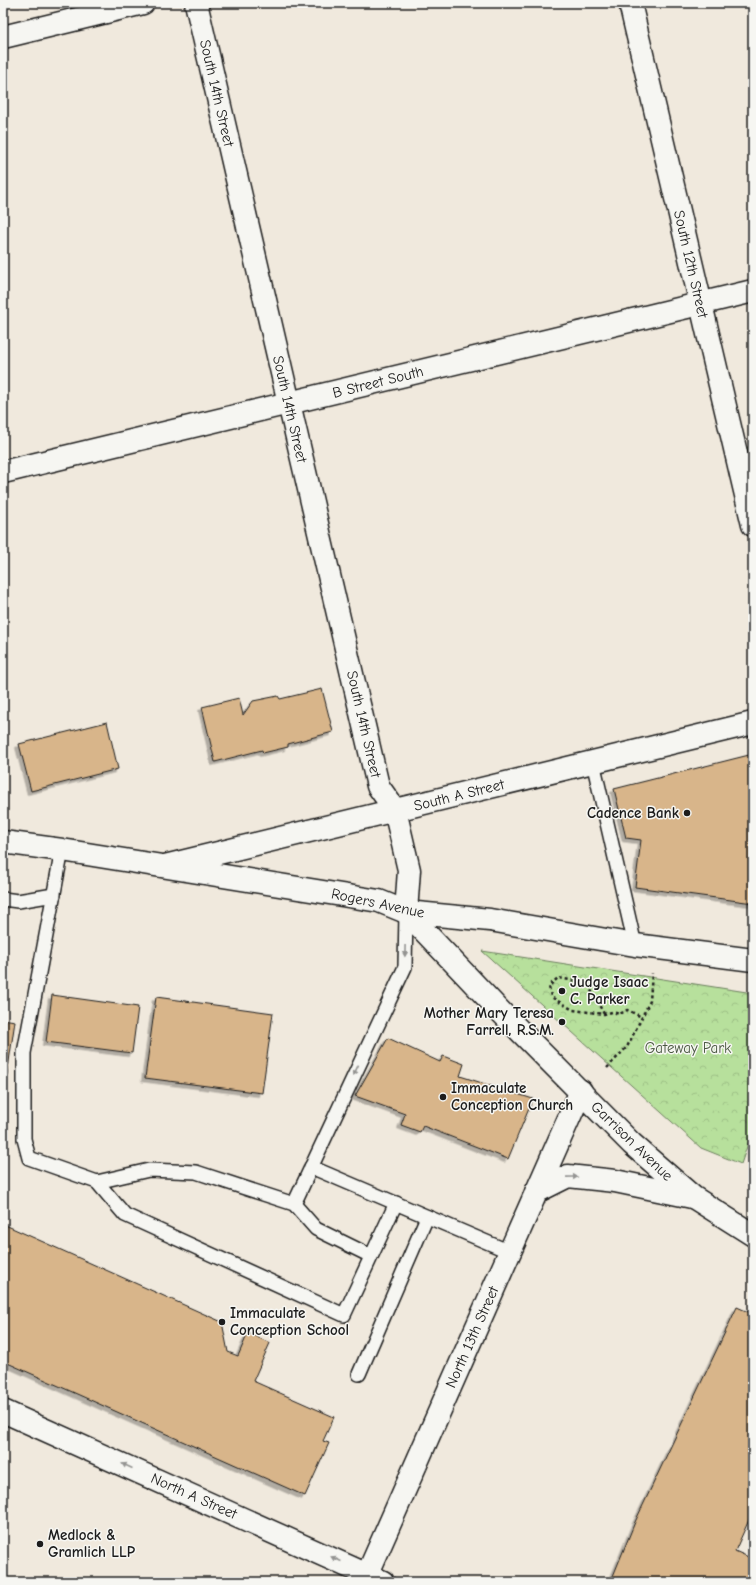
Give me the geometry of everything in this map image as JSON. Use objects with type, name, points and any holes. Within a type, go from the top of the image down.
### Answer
[{"type":"street","points":[[3,37],[143,3]]},
{"type":"street","name":"South 14th Street","points":[[196,3],[378,786],[395,810]]},
{"type":"street","name":"South 12th Street","points":[[630,3],[753,525]]},
{"type":"street","name":"B Street South","points":[[3,472],[753,291]]},
{"type":"street","name":"South A Street","points":[[165,866],[753,723]]},
{"type":"street","points":[[395,810],[409,870],[406,912]]},
{"type":"street","name":"Rogers Avenue","points":[[3,842],[165,866],[379,901],[406,912],[490,920],[635,945],[753,960]]},
{"type":"street","name":"Garrison Avenue","points":[[406,912],[502,1013],[632,1144],[693,1197],[753,1235]]},
{"type":"street","name":"North 13th Street","points":[[371,1579],[510,1252],[581,1091]]},
{"type":"street","points":[[536,1192],[568,1176],[615,1181],[693,1197]]},
{"type":"street","name":"North A Street","points":[[3,1411],[371,1579]]},
{"type":"lane","points":[[593,762],[635,945]]},
{"type":"lane","points":[[62,850],[24,1053],[24,1139],[29,1158],[97,1182],[125,1214],[344,1315],[396,1203]]},
{"type":"lane","points":[[3,899],[18,901],[54,895]]},
{"type":"lane","points":[[294,1204],[404,967],[406,912]]},
{"type":"lane","points":[[311,1166],[510,1252]]},
{"type":"lane","points":[[97,1182],[149,1170],[196,1172],[294,1204],[316,1229],[371,1256]]},
{"type":"lane","points":[[359,1374],[427,1217]]},
{"type":"path","points":[[606,1068],[627,1047],[650,1001],[652,974]]},
{"type":"path","points":[[604,1014],[587,983],[558,978],[549,986],[551,997],[573,1010],[604,1014],[612,1012],[620,1014],[627,1010],[642,1016]]},
{"type":"green space","points":[[753,446],[753,525],[735,450]]},
{"type":"green space","name":"Gateway Park","points":[[482,951],[753,993],[753,1129],[741,1164],[701,1148]]},
{"type":"building","points":[[322,689],[333,732],[288,744],[288,747],[263,753],[262,750],[215,762],[202,707],[239,698],[243,715],[253,701],[278,696],[280,699]]},
{"type":"building","points":[[107,722],[118,769],[31,791],[19,744]]},
{"type":"building","name":"Cadence Bank","points":[[753,754],[753,903],[635,887],[641,840],[626,838],[614,789]]},
{"type":"building","points":[[52,995],[138,1007],[132,1053],[46,1042]]},
{"type":"building","points":[[156,997],[273,1013],[262,1093],[145,1078]]},
{"type":"building","points":[[3,1019],[15,1021],[3,1102]]},
{"type":"building","name":"Immaculate Conception Church","points":[[388,1038],[440,1062],[443,1056],[464,1064],[460,1076],[533,1099],[508,1159],[423,1126],[420,1132],[401,1125],[405,1114],[355,1096]]},
{"type":"building","points":[[3,1224],[222,1322],[228,1352],[238,1356],[248,1333],[270,1343],[253,1381],[334,1417],[323,1441],[329,1443],[305,1496],[3,1361]]},
{"type":"building","points":[[737,1307],[753,1314],[753,1511],[735,1551],[753,1559],[753,1582],[611,1581],[635,1522]]},
{"type":"place","name":"Cadence Bank","points":[[687,813]]},
{"type":"place","name":"Judge Isaac C. Parker","points":[[562,991]]},
{"type":"place","name":"Mother Mary Teresa Farrell, R.S.M.","points":[[562,1022]]},
{"type":"place","name":"Immaculate Conception Church","points":[[443,1097]]},
{"type":"place","name":"Immaculate Conception School","points":[[222,1322]]},
{"type":"place","name":"Medlock & Gramlich LLP","points":[[40,1544]]}]
